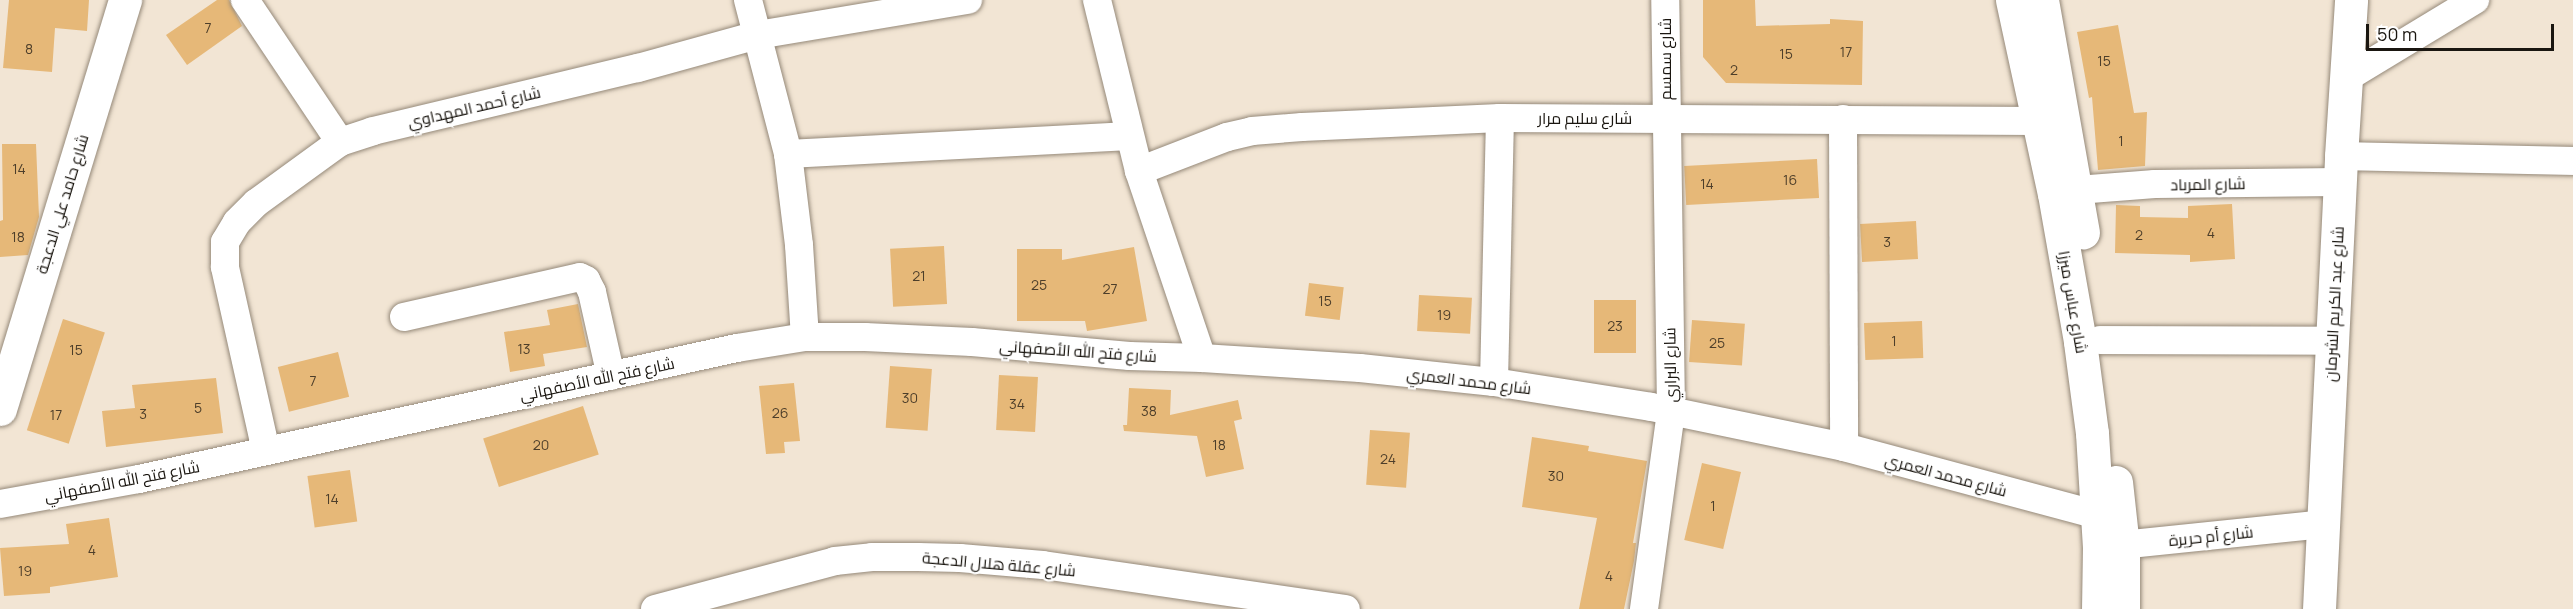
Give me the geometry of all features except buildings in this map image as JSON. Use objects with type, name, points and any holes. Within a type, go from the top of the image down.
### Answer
[{"type":"street","name":"شارع حامد علي الدعجة","points":[[0,409],[125,0]]},
{"type":"street","points":[[245,0],[340,142]]},
{"type":"street","points":[[748,0],[788,154],[799,245],[805,338]]},
{"type":"street","name":"شارع أحمد المهداوي","points":[[266,451],[225,267],[225,242],[237,222],[256,203],[340,142],[373,131],[638,68],[758,35],[968,0]]},
{"type":"street","points":[[1097,0],[1139,171],[1202,358]]},
{"type":"street","name":"شارع سمسم","points":[[1665,0],[1665,118]]},
{"type":"street","name":"شارع عباس ميرزا","points":[[2012,0],[2038,122],[2090,341],[2097,515],[2110,546],[2098,609]]},
{"type":"street","name":"شارع عباس ميرزا","points":[[2042,0],[2077,190],[2110,546],[2123,609]]},
{"type":"street","name":"شارع عبد الكريم الشرمان","points":[[2319,609],[2340,169],[2351,0]]},
{"type":"street","points":[[2346,78],[2475,0]]},
{"type":"street","points":[[1494,382],[1500,118]]},
{"type":"street","name":"شارع سليم مرار","points":[[1139,171],[1227,137],[1252,131],[1500,118],[2038,122]]},
{"type":"street","name":"شارع البراري","points":[[1644,609],[1671,411],[1665,118]]},
{"type":"street","points":[[1843,119],[1844,447]]},
{"type":"street","points":[[788,154],[1130,136]]},
{"type":"street","name":"شارع المرباد","points":[[2077,190],[2340,169],[2573,161]]},
{"type":"street","points":[[404,317],[580,277],[586,280],[592,292],[610,376]]},
{"type":"street","name":"شارع فتح الله الأصفهاني","points":[[0,504],[139,479],[737,348],[805,338],[865,337],[972,342],[1129,356],[1202,358]]},
{"type":"street","points":[[2090,341],[2332,341]]},
{"type":"street","name":"شارع محمد العمري","points":[[1202,358],[1360,368],[1494,382],[1671,411],[1844,447],[2097,515]]},
{"type":"street","name":"شارع أم حريرة","points":[[2110,546],[2324,524]]},
{"type":"street","name":"شارع عقلة هلال الدعجة","points":[[655,609],[835,561],[873,557],[960,558],[1043,565],[1346,609]]}]
